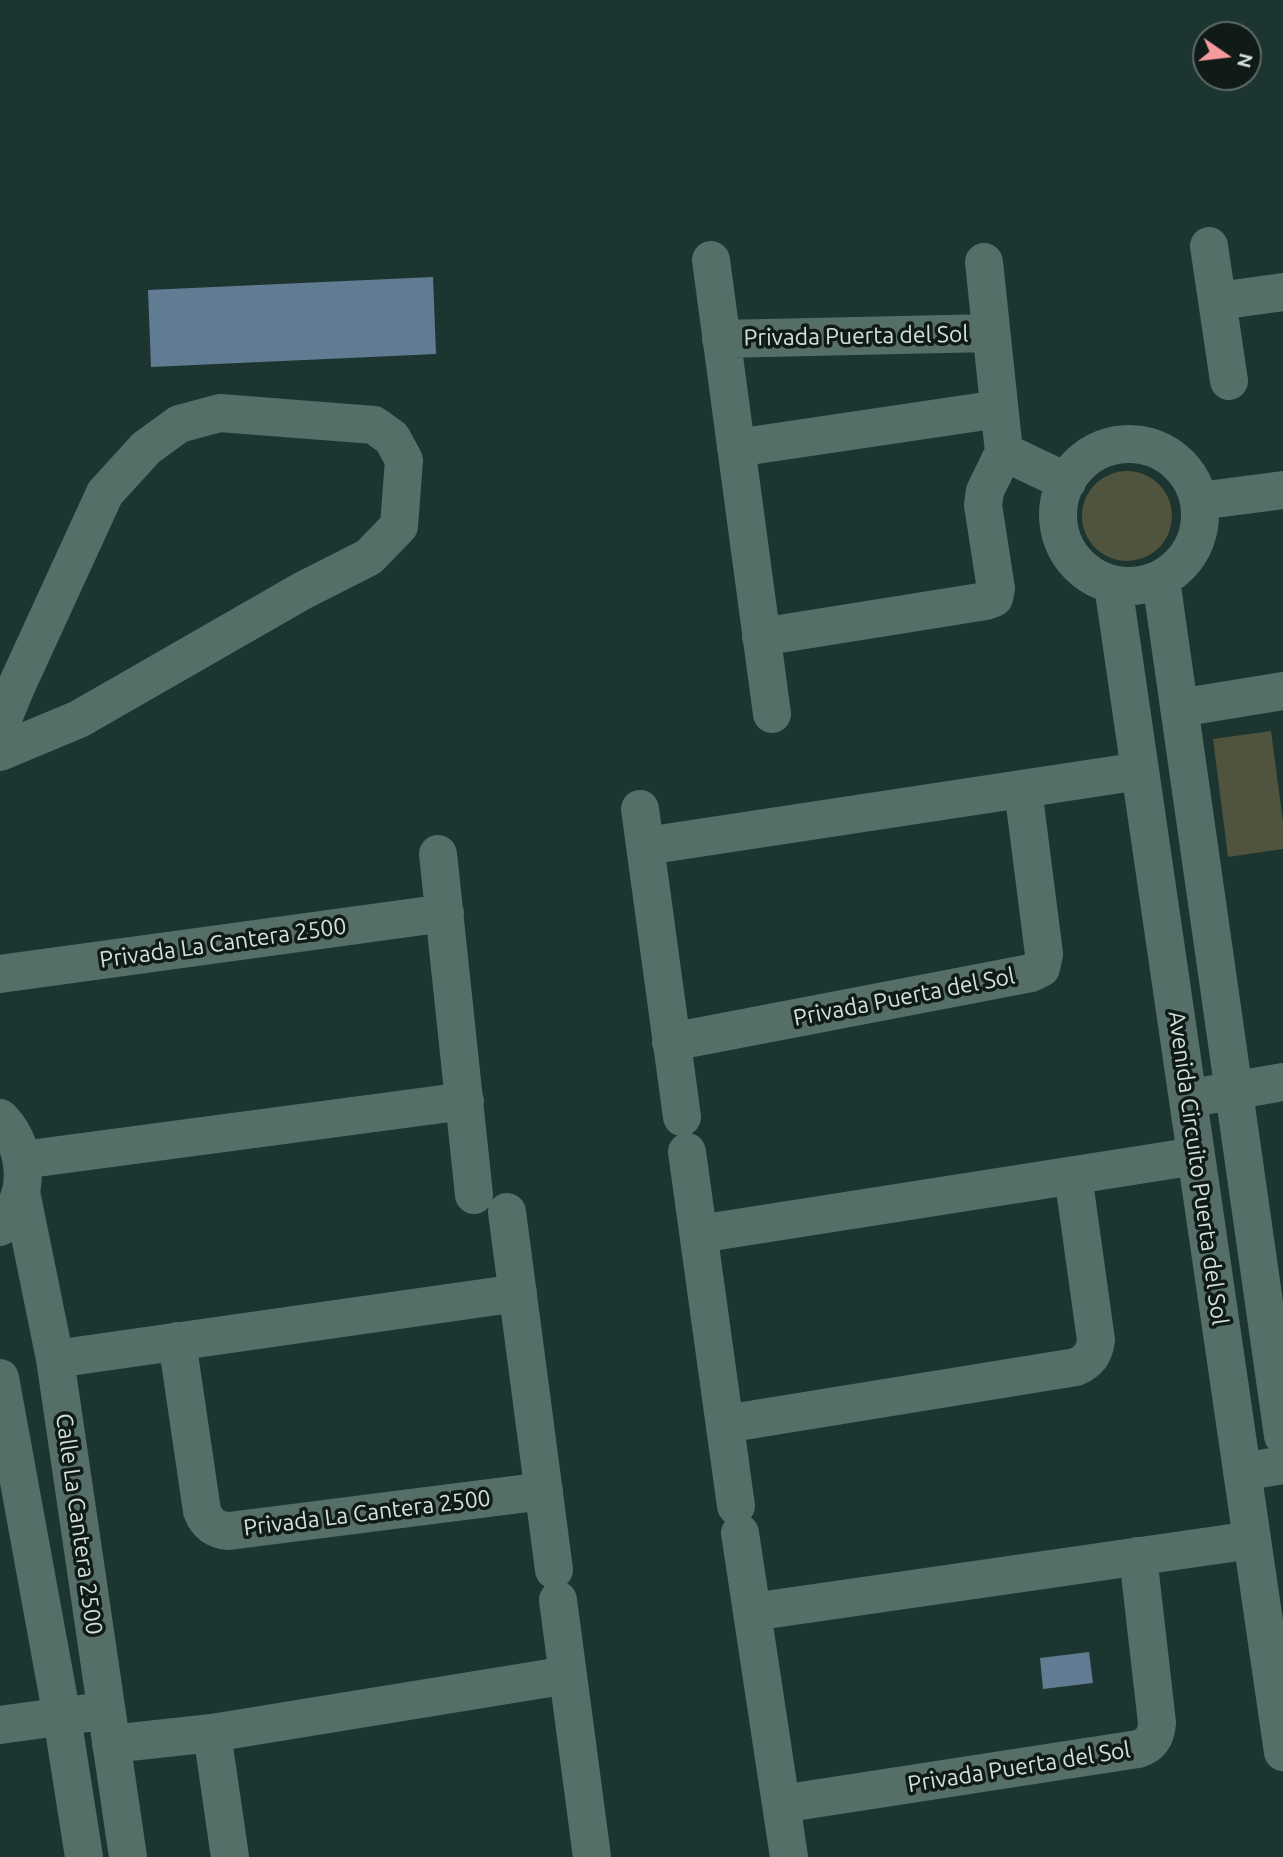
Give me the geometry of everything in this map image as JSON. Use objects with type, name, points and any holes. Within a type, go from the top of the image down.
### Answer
[{"type":"street","points":[[1209,246],[1229,381]]},
{"type":"street","name":"Privada Puerta del Sol","points":[[710,260],[772,714]]},
{"type":"street","name":"Privada Puerta del Sol","points":[[984,262],[1004,452]]},
{"type":"street","points":[[1218,301],[1283,292]]},
{"type":"street","name":"Privada Puerta del Sol","points":[[721,339],[991,333]]},
{"type":"street","points":[[736,447],[999,409]]},
{"type":"street","points":[[0,726],[105,493],[146,448],[179,424],[220,413],[374,425],[392,438],[404,460],[399,526],[369,557],[302,591],[79,719],[0,752]]},
{"type":"street","points":[[1134,443],[1156,448],[1176,461],[1191,479],[1199,501],[1200,524],[1193,547],[1180,566],[1161,580],[1137,586],[1113,585],[1091,576],[1074,560],[1062,540],[1058,516],[1062,493],[1072,472],[1089,456],[1110,446],[1134,443]]},
{"type":"street","points":[[761,637],[993,598],[996,589],[983,505],[985,491],[1004,452],[1067,482]]},
{"type":"street","points":[[1199,501],[1283,489]]},
{"type":"street","name":"Avenida Circuito Puerta del Sol","points":[[1161,580],[1283,1436]]},
{"type":"street","name":"Avenida Circuito Puerta del Sol","points":[[1113,585],[1283,1752]]},
{"type":"street","points":[[1179,708],[1283,691]]},
{"type":"street","points":[[646,846],[1140,771]]},
{"type":"street","name":"Privada Puerta del Sol","points":[[671,1042],[1031,973],[1041,968],[1044,954],[1023,789]]},
{"type":"street","points":[[640,809],[738,1519],[789,1857]]},
{"type":"street","points":[[438,854],[465,1101],[490,1204],[518,1293],[592,1857]]},
{"type":"street","name":"Privada La Cantera 2500","points":[[0,974],[446,913]]},
{"type":"street","points":[[1188,1098],[1283,1082]]},
{"type":"street","points":[[0,1227],[12,1213],[21,1176],[465,1101]]},
{"type":"street","name":"Calle La Cantera 2500","points":[[0,1118],[17,1142],[55,1359],[128,1857]]},
{"type":"street","points":[[699,1234],[1196,1156]]},
{"type":"street","points":[[725,1424],[1076,1367],[1084,1363],[1091,1357],[1096,1340],[1073,1175]]},
{"type":"street","points":[[55,1359],[518,1293]]},
{"type":"street","name":"Privada La Cantera 2500","points":[[177,1341],[202,1511],[206,1520],[220,1530],[544,1491]]},
{"type":"street","name":"Calle La Cantera 2500","points":[[0,1378],[62,1717],[84,1857]]},
{"type":"street","points":[[1242,1472],[1283,1465]]},
{"type":"street","points":[[752,1612],[1252,1540]]},
{"type":"street","name":"Privada Puerta del Sol","points":[[781,1804],[1146,1746],[1153,1741],[1157,1723],[1138,1556]]},
{"type":"street","points":[[0,1725],[62,1717],[109,1728],[212,1732],[568,1675]]},
{"type":"street","points":[[212,1732],[230,1857]]},
{"type":"green space","points":[[1127,471],[1144,474],[1159,484],[1169,499],[1172,516],[1169,533],[1159,548],[1144,558],[1127,561],[1110,558],[1095,548],[1085,533],[1082,516],[1085,499],[1095,484],[1110,474]]},
{"type":"green space","points":[[1271,731],[1283,822],[1283,849],[1228,857],[1213,739]]},
{"type":"water","points":[[433,277],[436,354],[151,367],[148,290]]},
{"type":"water","points":[[1089,1652],[1093,1683],[1043,1689],[1040,1658]]}]
